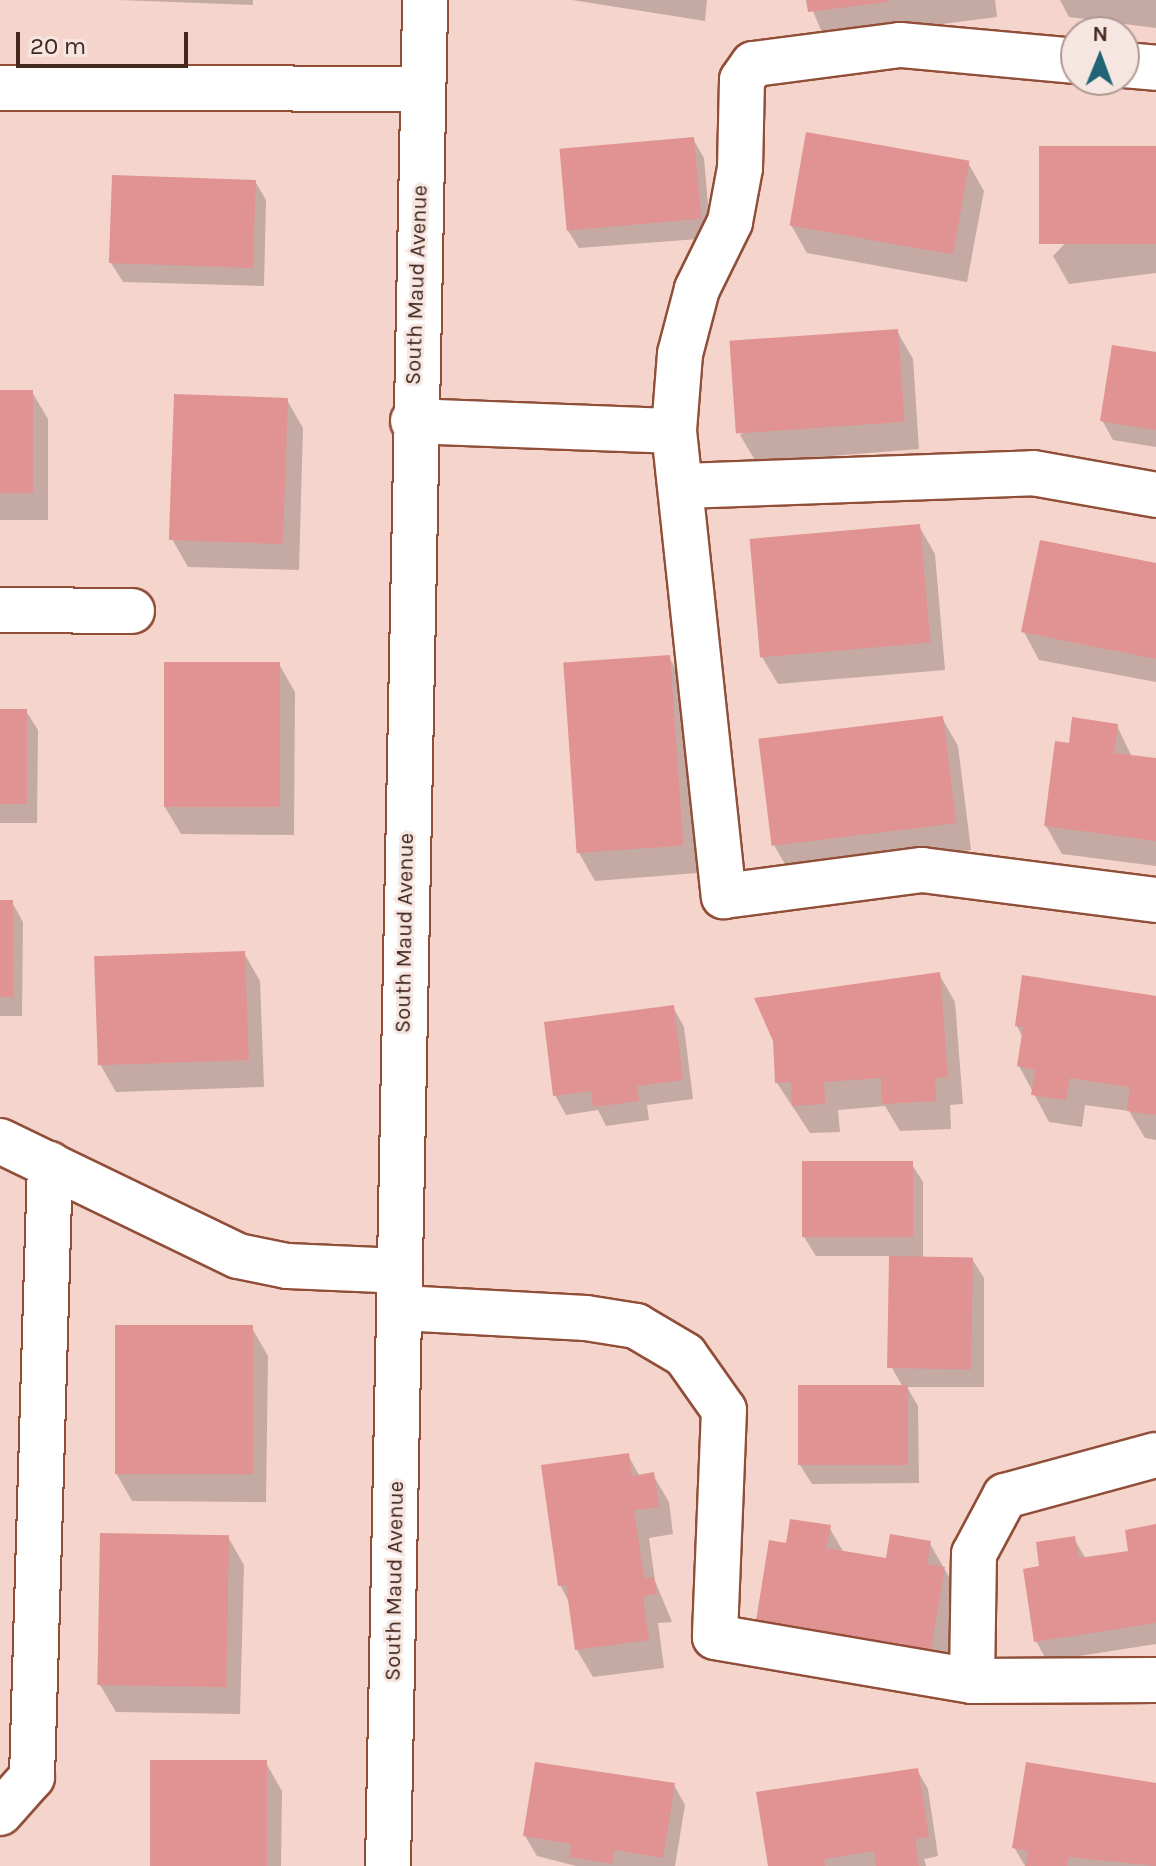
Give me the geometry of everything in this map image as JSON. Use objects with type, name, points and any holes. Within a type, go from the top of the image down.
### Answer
[{"type":"street","name":"South Maud Avenue","points":[[388,1866],[413,421],[425,0]]},
{"type":"street","points":[[1060,60],[900,45],[753,64],[742,80],[740,168],[730,222],[697,289],[680,354],[674,431],[684,486],[724,896],[922,870],[1156,900]]},
{"type":"street","points":[[0,88],[423,89]]},
{"type":"street","points":[[413,421],[674,431]]},
{"type":"street","points":[[684,486],[1033,473],[1156,495]]},
{"type":"street","points":[[0,610],[132,611]]},
{"type":"street","points":[[0,1141],[238,1256],[400,1290],[636,1326],[685,1355],[724,1410],[715,1637],[972,1681],[1156,1680]]},
{"type":"street","points":[[0,1813],[32,1777],[50,1164]]},
{"type":"street","points":[[972,1681],[974,1554],[1005,1496],[1156,1455]]},
{"type":"building","points":[[806,0],[887,0],[887,2],[808,12]]},
{"type":"building","points":[[806,132],[969,161],[953,254],[790,226]]},
{"type":"building","points":[[694,137],[701,219],[567,230],[560,149]]},
{"type":"building","points":[[1039,146],[1156,146],[1156,244],[1039,244]]},
{"type":"building","points":[[112,175],[256,180],[253,268],[109,263]]},
{"type":"building","points":[[898,329],[904,422],[736,434],[729,341]]},
{"type":"building","points":[[1112,345],[1156,352],[1156,430],[1100,421]]},
{"type":"building","points":[[0,390],[33,390],[33,493],[0,493]]},
{"type":"building","points":[[174,394],[288,398],[283,544],[169,540]]},
{"type":"building","points":[[920,524],[930,643],[760,657],[750,539]]},
{"type":"building","points":[[1040,540],[1156,563],[1156,659],[1021,632]]},
{"type":"building","points":[[670,655],[683,846],[577,853],[563,662]]},
{"type":"building","points":[[164,662],[280,662],[280,807],[164,807]]},
{"type":"building","points":[[0,709],[27,709],[27,804],[0,804]]},
{"type":"building","points":[[943,716],[956,823],[772,846],[758,739]]},
{"type":"building","points":[[1072,717],[1118,724],[1114,753],[1156,758],[1156,841],[1044,826],[1055,741],[1069,743]]},
{"type":"building","points":[[0,900],[13,900],[13,997],[0,997]]},
{"type":"building","points":[[245,951],[249,1060],[98,1065],[94,956]]},
{"type":"building","points":[[940,972],[948,1077],[935,1078],[936,1101],[882,1104],[881,1078],[824,1082],[825,1104],[792,1106],[791,1082],[775,1083],[773,1041],[754,998]]},
{"type":"building","points":[[1022,975],[1156,996],[1156,1115],[1127,1111],[1130,1087],[1070,1078],[1066,1100],[1031,1095],[1035,1070],[1017,1066],[1023,1027],[1015,1026]]},
{"type":"building","points":[[674,1005],[683,1080],[637,1086],[639,1101],[593,1107],[591,1091],[553,1096],[544,1022]]},
{"type":"building","points":[[802,1161],[913,1161],[913,1237],[802,1237]]},
{"type":"building","points":[[889,1256],[973,1257],[971,1369],[887,1368]]},
{"type":"building","points":[[115,1325],[253,1325],[253,1474],[115,1474]]},
{"type":"building","points":[[798,1385],[908,1385],[908,1465],[798,1465]]},
{"type":"building","points":[[629,1453],[632,1476],[654,1472],[659,1507],[634,1510],[644,1578],[654,1577],[657,1594],[643,1596],[649,1640],[575,1650],[566,1585],[558,1586],[541,1465]]},
{"type":"building","points":[[790,1519],[831,1525],[826,1548],[886,1558],[890,1534],[931,1541],[927,1564],[945,1567],[930,1655],[755,1627],[769,1540],[786,1543]]},
{"type":"building","points":[[1156,1524],[1156,1623],[1034,1642],[1023,1569],[1039,1566],[1036,1542],[1075,1536],[1079,1558],[1128,1551],[1125,1530]]},
{"type":"building","points":[[100,1533],[229,1535],[226,1687],[97,1685]]},
{"type":"building","points":[[150,1760],[267,1760],[267,1866],[150,1866]]},
{"type":"building","points":[[535,1762],[675,1783],[663,1858],[614,1850],[612,1864],[569,1857],[571,1844],[523,1836]]},
{"type":"building","points":[[1026,1762],[1156,1783],[1156,1866],[1069,1857],[1067,1866],[1026,1866],[1028,1851],[1012,1848]]},
{"type":"building","points":[[918,1768],[929,1837],[915,1839],[919,1866],[876,1866],[874,1851],[824,1859],[825,1866],[768,1866],[756,1792]]}]
